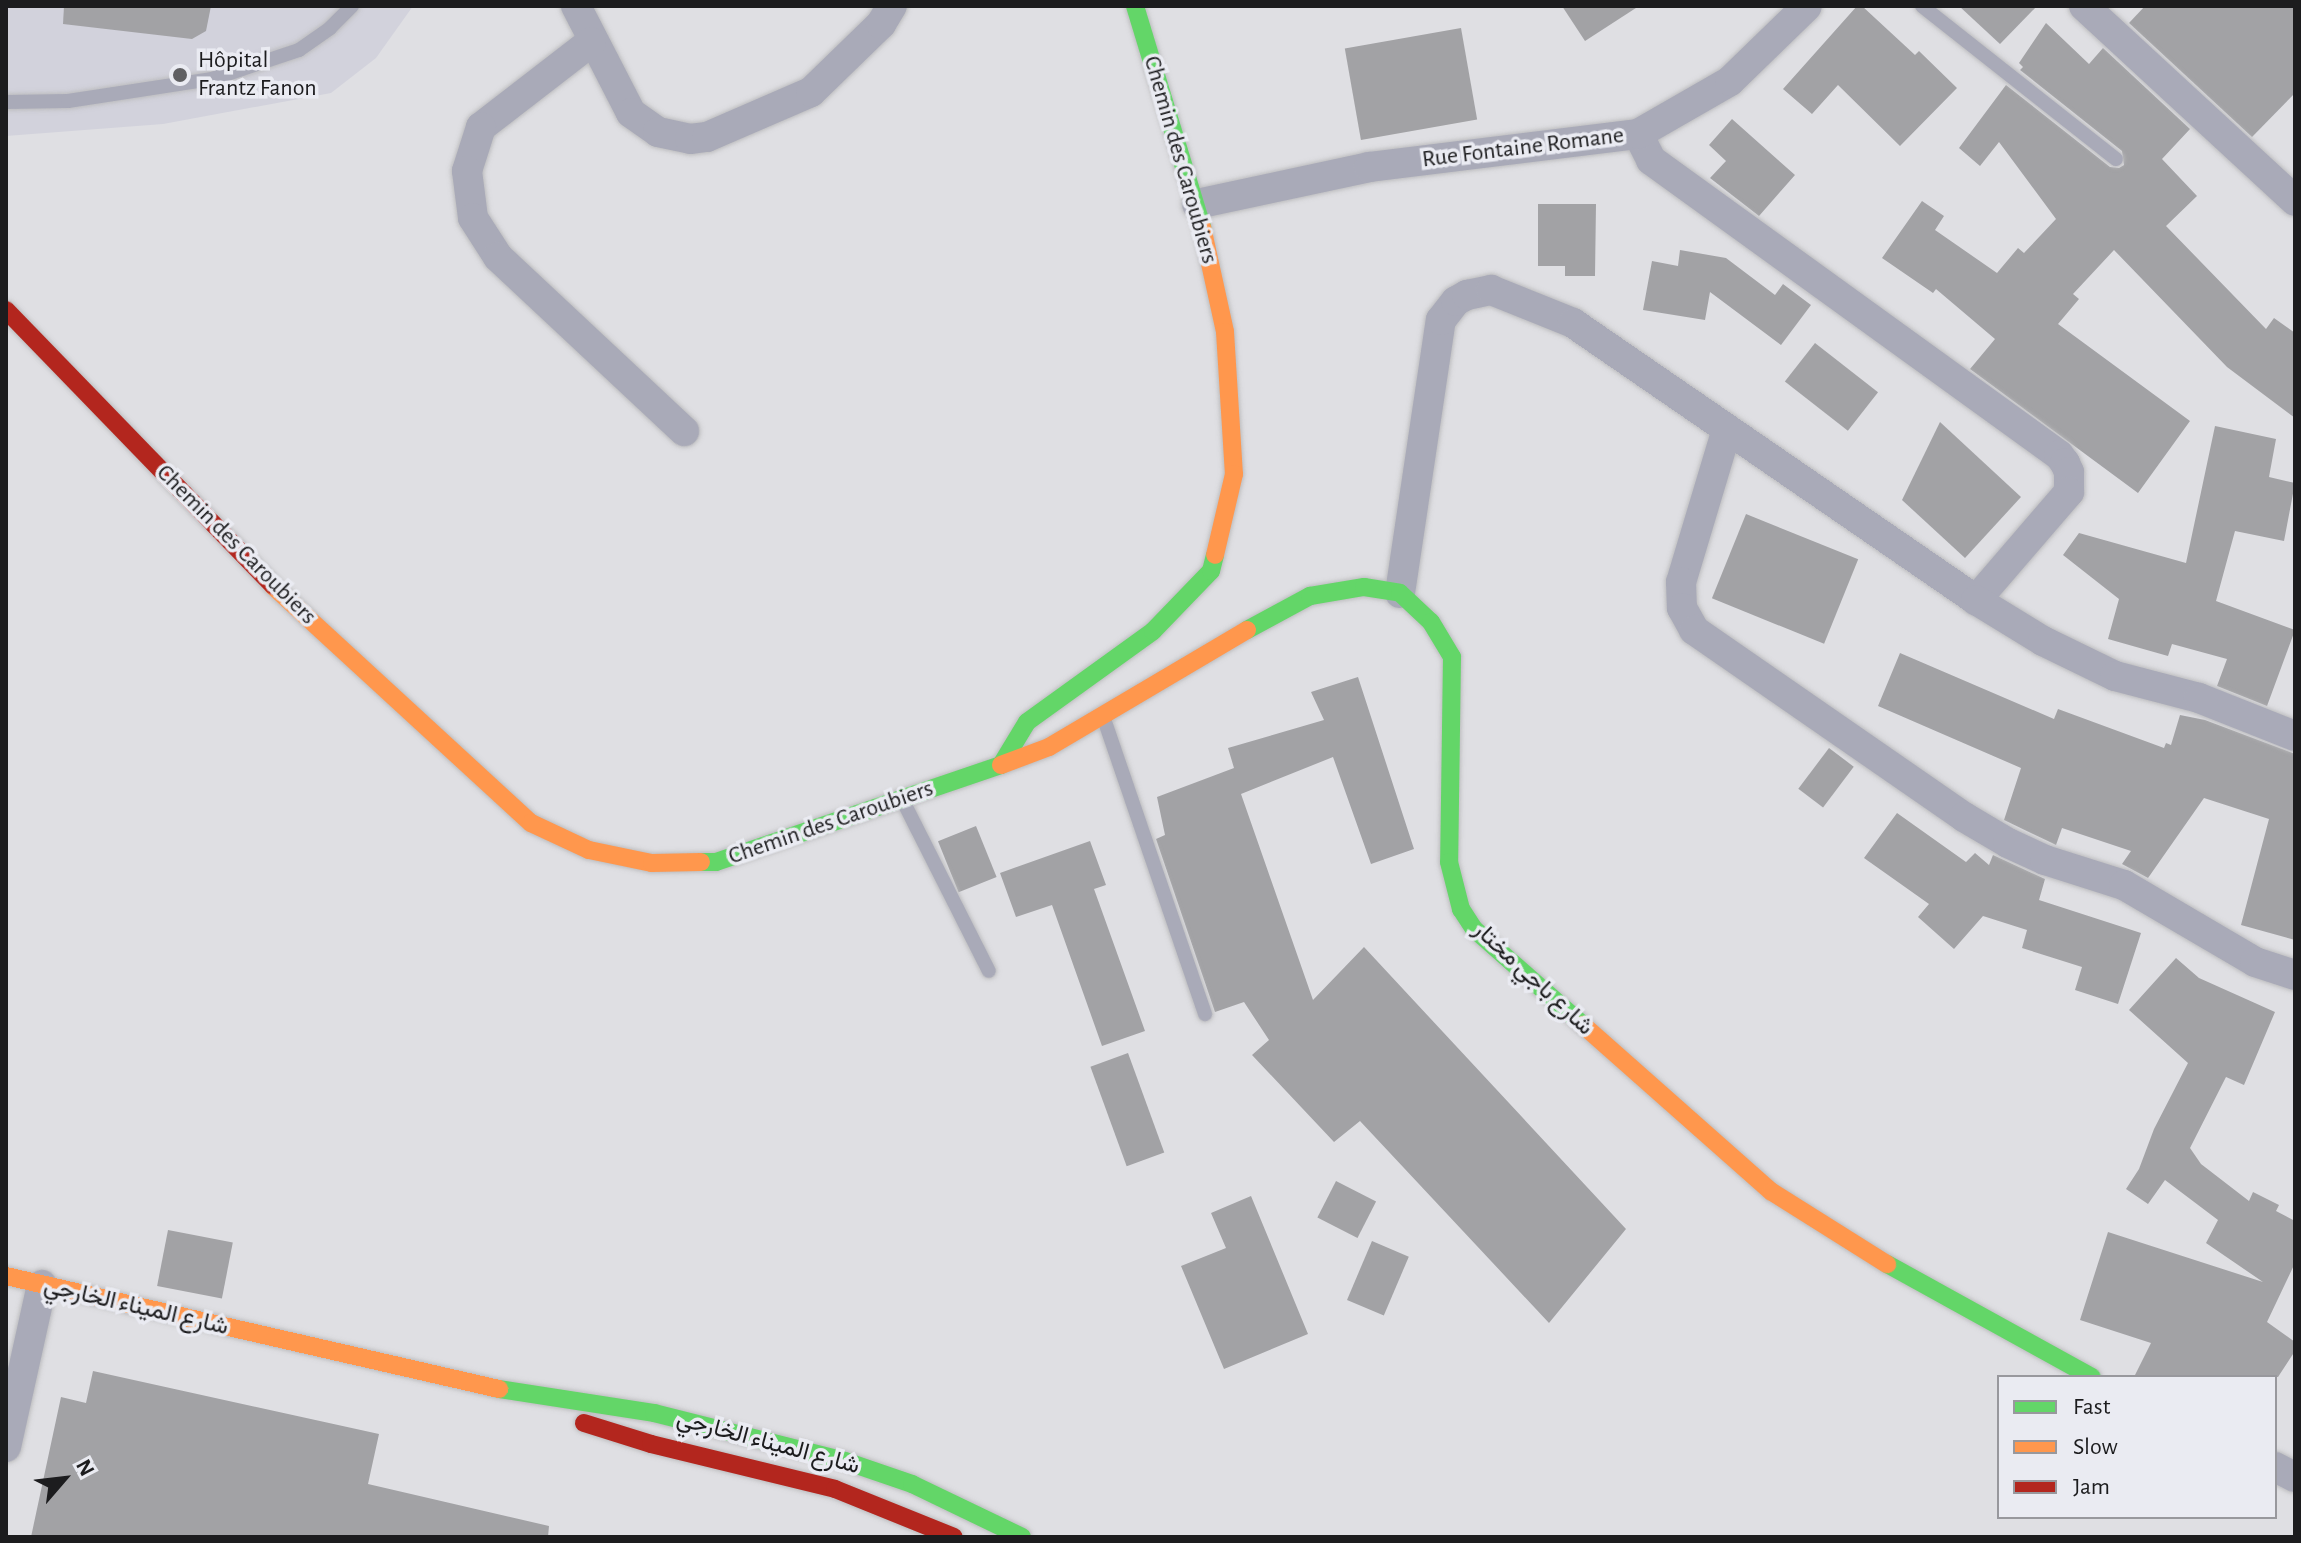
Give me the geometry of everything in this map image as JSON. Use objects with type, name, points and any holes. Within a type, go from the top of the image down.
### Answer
[{"type":"street","points":[[576,6],[591,42],[631,113],[658,132],[673,138],[698,138],[811,92],[881,24],[892,6]]},
{"type":"street","name":"Chemin des Caroubiers","points":[[6,310],[289,602],[531,823],[589,850],[652,863],[716,862],[1001,765],[1027,722],[1153,631],[1211,571],[1234,474],[1225,332],[1197,204],[1135,6]]},
{"type":"street","name":"Rue Fontaine Romane","points":[[1197,204],[1369,167],[1638,134],[1730,81],[1807,6]]},
{"type":"street","points":[[2084,6],[2295,201]]},
{"type":"street","points":[[591,42],[481,127],[467,171],[473,218],[498,257],[684,431]]},
{"type":"street","points":[[1638,134],[1651,160],[2046,446],[2065,463],[2069,472],[2069,492],[1976,600]]},
{"type":"street","points":[[1001,765],[1049,747],[1310,596],[1364,587],[1400,593],[1441,320],[1447,309],[1467,295],[1491,290],[1573,323],[1976,600],[2043,641],[2115,676],[2199,698],[2295,736]]},
{"type":"street","points":[[1727,429],[1681,582],[1682,608],[1694,630],[1951,808],[2008,843],[2045,860],[2124,885],[2255,962],[2295,975]]},
{"type":"street","name":"شارع باجي مختار","points":[[1400,593],[1431,622],[1452,657],[1449,862],[1461,909],[1474,929],[1772,1192],[1928,1290],[2088,1375]]},
{"type":"street","name":"شارع الميناء الخارجي","points":[[6,1276],[501,1390],[654,1413],[845,1461],[912,1484],[1022,1537]]},
{"type":"street","points":[[6,1447],[42,1285]]},
{"type":"street","name":"شارع الميناء الخارجي","points":[[501,1390],[592,1426],[651,1444],[835,1489],[954,1537]]},
{"type":"street","points":[[2277,1468],[2295,1477]]},
{"type":"lane","points":[[6,102],[68,101],[212,79],[299,50],[351,6]]},
{"type":"lane","points":[[1922,6],[2116,159]]},
{"type":"lane","points":[[1102,715],[1205,1014]]},
{"type":"lane","points":[[902,799],[989,971]]},
{"type":"shaded area","name":"Hôpital Frantz Fanon","points":[[6,6],[413,6],[376,58],[331,93],[163,124],[6,136]]},
{"type":"building","points":[[64,6],[211,6],[206,31],[192,39],[63,24]]},
{"type":"building","points":[[1562,6],[1639,6],[1585,41]]},
{"type":"building","points":[[1857,6],[1862,6],[1915,55],[1919,51],[1957,88],[1900,146],[1838,85],[1812,114],[1783,89]]},
{"type":"building","points":[[1959,6],[2037,6],[2000,44]]},
{"type":"building","points":[[2145,6],[2295,6],[2295,93],[2252,137],[2129,23]]},
{"type":"building","points":[[2046,23],[2089,64],[2103,48],[2190,129],[2162,159],[2197,196],[2166,226],[2266,329],[2274,318],[2295,333],[2295,418],[2227,367],[2114,250],[2073,294],[2079,299],[2058,324],[2190,421],[2138,493],[1970,369],[1995,339],[1936,289],[1933,293],[1882,258],[1922,201],[1944,216],[1935,230],[1997,273],[2018,248],[2024,253],[2056,219],[1999,142],[1980,166],[1959,148],[2006,85],[2110,167],[2124,165],[2122,151],[2020,70],[2023,67],[2019,63]]},
{"type":"building","points":[[1461,28],[1477,120],[1361,140],[1345,48]]},
{"type":"building","points":[[1732,119],[1795,175],[1759,216],[1710,178],[1726,161],[1709,145]]},
{"type":"building","points":[[1538,204],[1596,204],[1595,276],[1565,276],[1565,266],[1538,266]]},
{"type":"building","points":[[1680,250],[1726,258],[1775,295],[1783,284],[1811,305],[1781,345],[1710,292],[1705,320],[1643,310],[1652,261],[1678,266]]},
{"type":"building","points":[[1815,343],[1878,392],[1848,431],[1785,382]]},
{"type":"building","points":[[1940,422],[2021,497],[1965,558],[1902,500]]},
{"type":"building","points":[[2215,426],[2276,439],[2269,477],[2295,483],[2284,541],[2235,531],[2216,601],[2295,630],[2267,706],[2217,686],[2227,659],[2172,644],[2168,656],[2108,639],[2119,599],[2063,555],[2079,533],[2186,563]]},
{"type":"building","points":[[1746,514],[1858,559],[1824,644],[1712,598]]},
{"type":"building","points":[[1900,653],[2054,719],[2058,709],[2164,748],[2166,743],[2171,745],[2180,715],[2205,720],[2295,754],[2295,940],[2241,925],[2269,819],[2204,798],[2148,878],[2122,864],[2131,851],[2062,828],[2056,845],[2004,820],[2021,768],[1878,706]]},
{"type":"building","points":[[1358,677],[1414,849],[1371,864],[1333,757],[1241,794],[1313,1000],[1364,947],[1626,1229],[1549,1323],[1360,1121],[1334,1142],[1252,1055],[1269,1040],[1244,1002],[1215,1012],[1156,839],[1165,835],[1157,797],[1234,768],[1228,748],[1324,720],[1311,692]]},
{"type":"building","points":[[1829,748],[1854,767],[1823,807],[1798,789]]},
{"type":"building","points":[[1897,813],[1966,862],[1975,853],[1989,865],[1993,855],[2045,879],[2039,900],[2141,933],[2118,1004],[2075,990],[2082,967],[2022,948],[2027,930],[1983,916],[1954,949],[1918,917],[1929,904],[1864,858]]},
{"type":"building","points":[[976,826],[997,877],[959,892],[938,841]]},
{"type":"building","points":[[1090,841],[1106,885],[1094,889],[1145,1031],[1102,1046],[1052,905],[1016,917],[1000,873]]},
{"type":"building","points":[[2176,958],[2199,978],[2275,1012],[2244,1085],[2226,1077],[2190,1148],[2201,1164],[2249,1201],[2253,1192],[2279,1205],[2276,1211],[2295,1221],[2295,1263],[2267,1322],[2295,1342],[2295,1351],[2278,1377],[2135,1375],[2151,1343],[2080,1320],[2108,1232],[2263,1282],[2206,1243],[2218,1220],[2165,1180],[2148,1204],[2126,1189],[2139,1169],[2154,1129],[2188,1063],[2129,1010]]},
{"type":"building","points":[[1128,1053],[1164,1153],[1127,1166],[1090,1067]]},
{"type":"building","points":[[1336,1181],[1376,1201],[1357,1238],[1317,1218]]},
{"type":"building","points":[[1251,1196],[1308,1334],[1224,1369],[1181,1266],[1226,1248],[1211,1213]]},
{"type":"building","points":[[168,1230],[233,1243],[222,1299],[157,1286]]},
{"type":"building","points":[[1372,1241],[1409,1257],[1384,1316],[1347,1300]]},
{"type":"building","points":[[93,1371],[379,1434],[368,1484],[549,1526],[548,1537],[31,1537],[61,1397],[86,1403]]},
{"type":"traffic: fast","points":[[1135,6],[1202,227]]},
{"type":"traffic: fast","points":[[701,862],[716,862],[1001,765],[1027,722],[1153,631],[1211,571],[1215,555]]},
{"type":"traffic: fast","points":[[1247,630],[1310,596],[1364,587],[1400,593],[1431,622],[1452,657],[1449,862],[1461,909],[1474,929],[1583,1025]]},
{"type":"traffic: fast","points":[[1887,1264],[2088,1375]]},
{"type":"traffic: fast","points":[[499,1389],[654,1413],[845,1461],[912,1484],[1022,1537]]},
{"type":"traffic: slow","points":[[1202,227],[1225,332],[1234,474],[1215,555]]},
{"type":"traffic: slow","points":[[273,586],[531,823],[589,850],[652,863],[701,862]]},
{"type":"traffic: slow","points":[[1001,765],[1049,747],[1247,630]]},
{"type":"traffic: slow","points":[[1583,1025],[1772,1192],[1887,1264]]},
{"type":"traffic: slow","points":[[6,1276],[499,1389]]},
{"type":"traffic: jam","points":[[6,310],[273,586]]},
{"type":"traffic: jam","points":[[584,1423],[651,1444],[835,1489],[954,1537]]},
{"type":"place","name":"Hôpital Frantz Fanon","points":[[180,75]]}]
